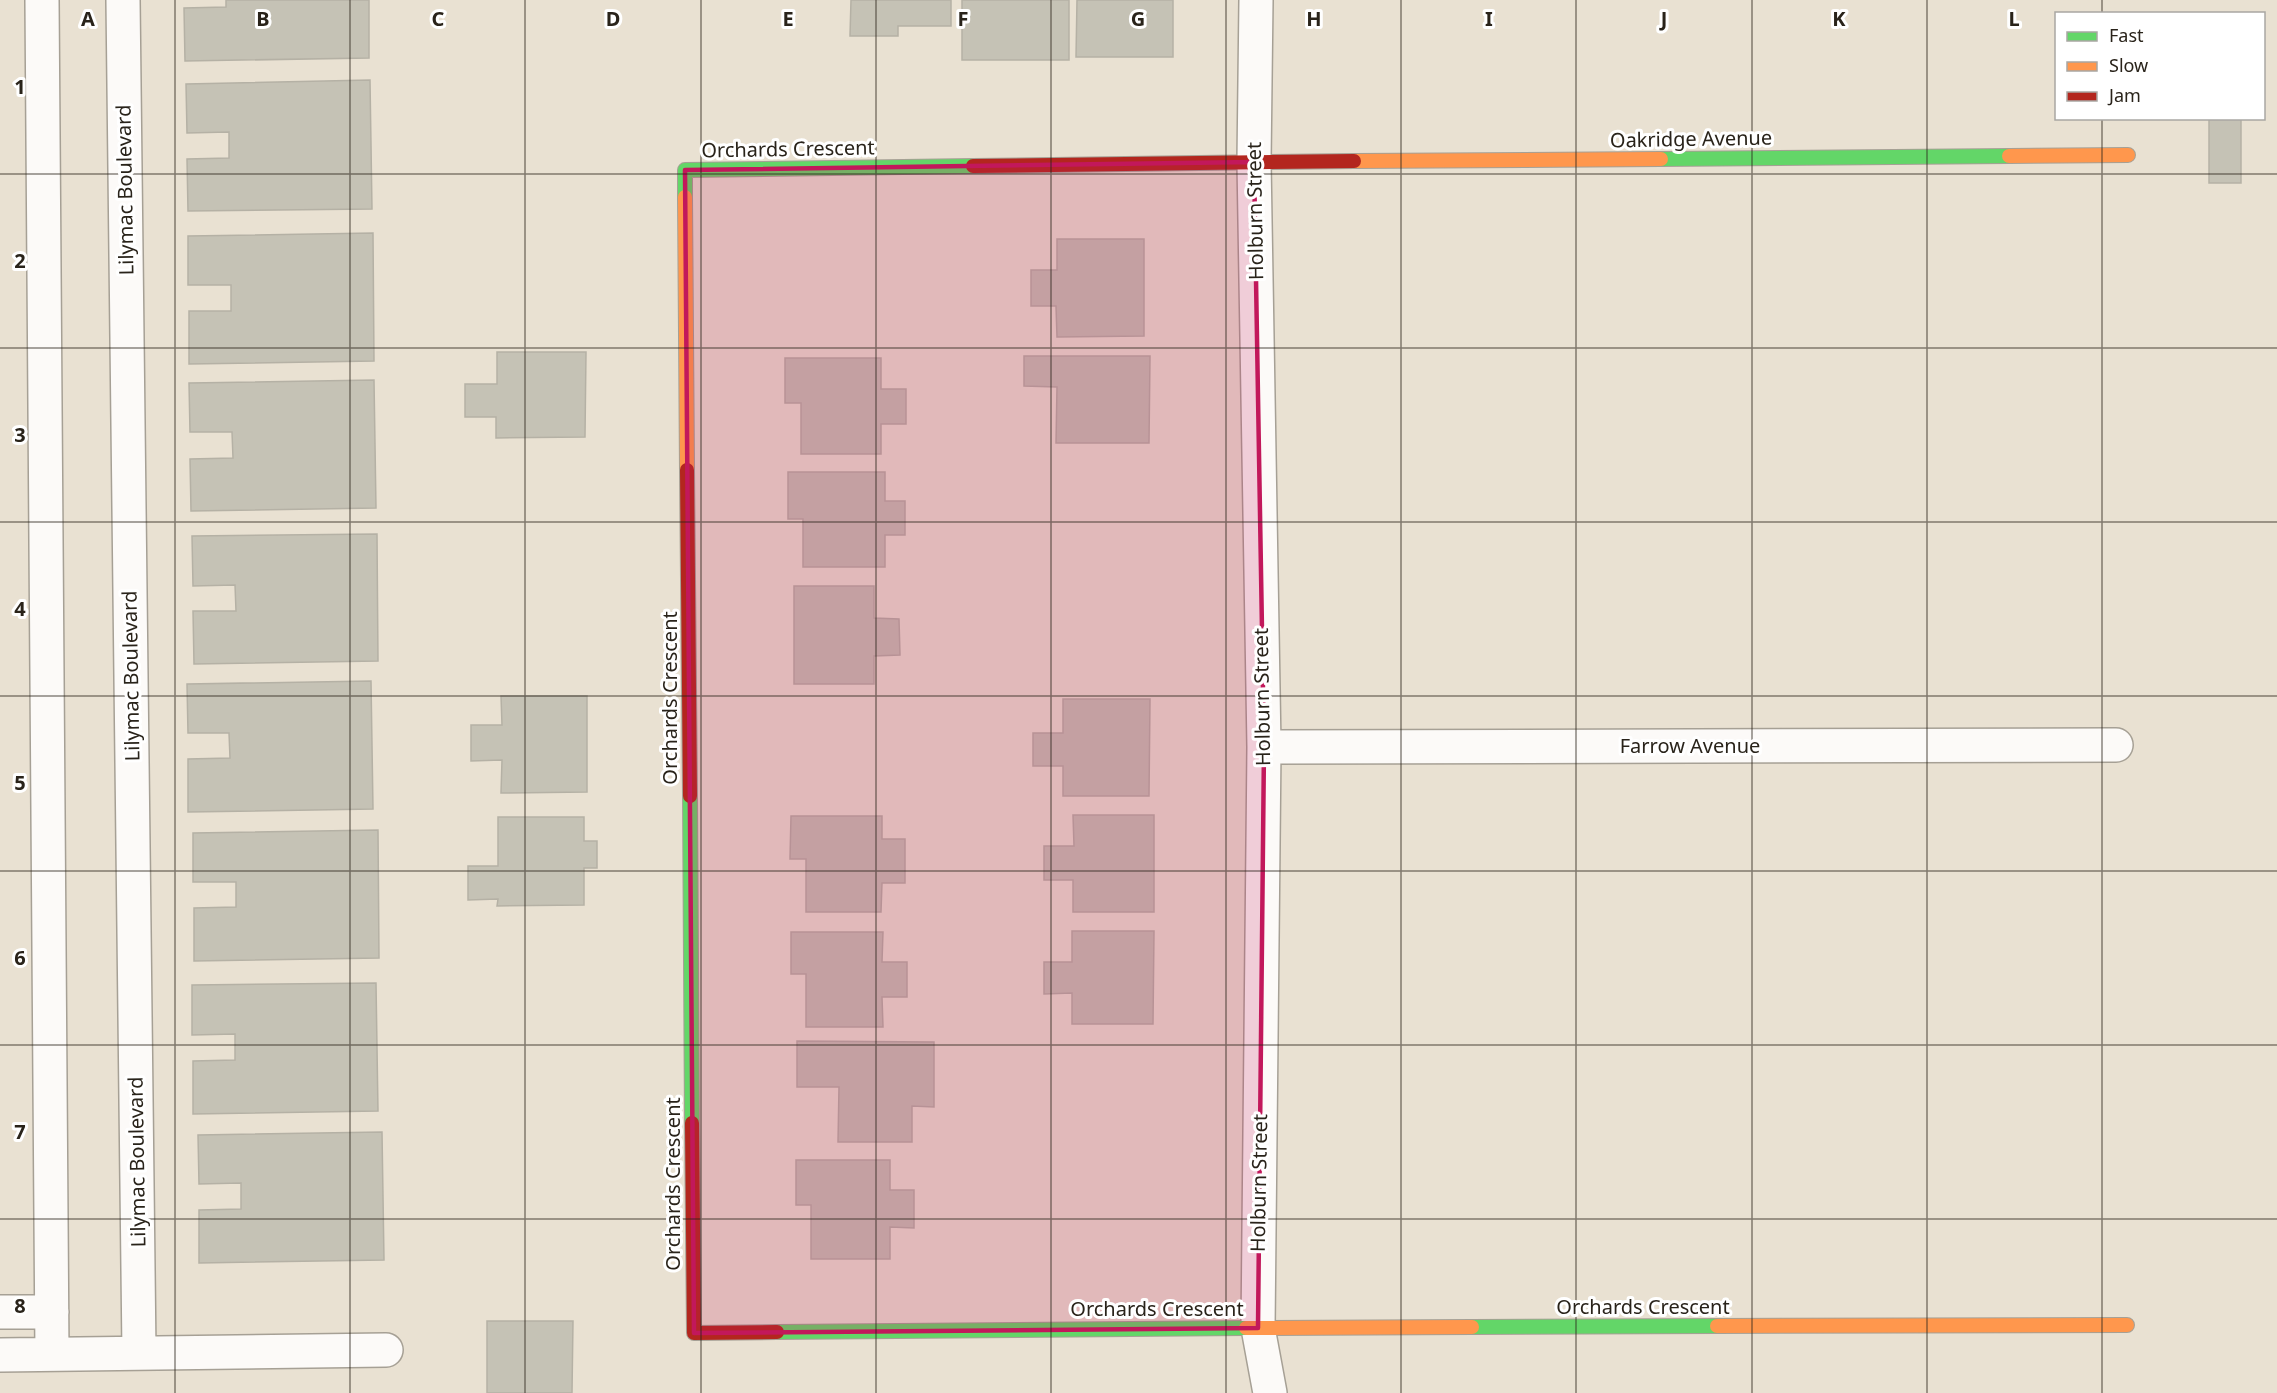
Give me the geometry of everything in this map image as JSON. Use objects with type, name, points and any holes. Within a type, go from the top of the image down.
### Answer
[{"type":"street","points":[[42,0],[52,1354]]},
{"type":"street","name":"Lilymac Boulevard","points":[[123,0],[139,1353]]},
{"type":"street","name":"Holburn Street","points":[[1256,0],[1254,162],[1264,747],[1258,1328],[1270,1393]]},
{"type":"street","name":"Oakridge Avenue","points":[[1254,162],[2128,154]]},
{"type":"street","name":"Orchards Crescent","points":[[1254,162],[685,170],[694,1333],[1258,1328],[2127,1325]]},
{"type":"street","name":"Farrow Avenue","points":[[1264,747],[2116,745]]},
{"type":"street","points":[[0,1312],[52,1312]]},
{"type":"street","points":[[0,1355],[386,1350]]},
{"type":"highlighted area","points":[[1254,162],[1264,747],[1258,1328],[694,1333],[685,170]]},
{"type":"building","points":[[226,0],[369,0],[369,58],[185,61],[184,8],[226,7]]},
{"type":"building","points":[[851,0],[951,0],[951,26],[898,26],[898,36],[850,36]]},
{"type":"building","points":[[962,0],[1069,0],[1069,60],[962,60]]},
{"type":"building","points":[[1077,0],[1173,0],[1173,57],[1076,57]]},
{"type":"building","points":[[370,80],[372,209],[188,211],[187,159],[229,158],[229,132],[187,133],[186,84]]},
{"type":"building","points":[[2209,120],[2241,120],[2241,183],[2209,183]]},
{"type":"building","points":[[373,233],[374,361],[189,364],[189,311],[231,311],[231,285],[188,285],[188,236]]},
{"type":"building","points":[[1057,239],[1144,239],[1144,336],[1057,337],[1056,306],[1031,306],[1031,270],[1057,270]]},
{"type":"building","points":[[497,352],[586,352],[585,437],[496,438],[496,417],[465,417],[465,384],[497,384]]},
{"type":"building","points":[[1024,356],[1150,356],[1149,443],[1056,443],[1057,387],[1024,386]]},
{"type":"building","points":[[785,358],[881,358],[881,389],[906,389],[906,424],[881,424],[881,454],[801,454],[801,403],[785,403]]},
{"type":"building","points":[[374,380],[376,508],[191,511],[190,459],[233,458],[232,432],[190,432],[189,383]]},
{"type":"building","points":[[788,472],[885,472],[885,501],[905,501],[905,535],[885,535],[885,567],[803,567],[803,519],[788,519]]},
{"type":"building","points":[[377,534],[378,661],[194,664],[193,611],[236,611],[235,585],[193,586],[192,536]]},
{"type":"building","points":[[794,586],[874,586],[874,618],[899,619],[900,655],[874,656],[874,684],[794,684]]},
{"type":"building","points":[[371,681],[373,809],[188,812],[188,759],[230,758],[229,733],[188,733],[187,684]]},
{"type":"building","points":[[501,696],[587,696],[587,792],[501,793],[502,760],[471,761],[471,725],[502,725]]},
{"type":"building","points":[[1063,699],[1150,699],[1149,796],[1063,796],[1063,766],[1033,766],[1033,733],[1063,733]]},
{"type":"building","points":[[1073,815],[1154,815],[1154,912],[1073,912],[1073,880],[1044,880],[1044,846],[1074,846]]},
{"type":"building","points":[[791,816],[882,816],[882,839],[905,839],[905,883],[882,883],[881,912],[806,912],[806,859],[790,859]]},
{"type":"building","points":[[498,817],[584,817],[584,841],[597,841],[597,868],[584,868],[584,905],[497,906],[498,899],[468,900],[468,866],[498,866]]},
{"type":"building","points":[[378,830],[379,958],[194,961],[194,908],[236,907],[236,882],[193,882],[193,833]]},
{"type":"building","points":[[1072,931],[1154,931],[1153,1024],[1072,1024],[1072,993],[1044,994],[1044,962],[1072,962]]},
{"type":"building","points":[[791,932],[883,932],[882,962],[907,962],[907,997],[882,997],[883,1027],[806,1027],[806,974],[791,974]]},
{"type":"building","points":[[376,983],[378,1111],[193,1114],[193,1061],[235,1060],[235,1034],[192,1035],[192,985]]},
{"type":"building","points":[[797,1041],[934,1042],[934,1107],[912,1106],[912,1142],[838,1142],[839,1087],[797,1087]]},
{"type":"building","points":[[382,1132],[384,1260],[199,1263],[199,1210],[241,1209],[241,1183],[199,1184],[198,1135]]},
{"type":"building","points":[[796,1160],[890,1160],[890,1190],[914,1190],[914,1228],[890,1227],[890,1259],[811,1259],[811,1205],[796,1205]]},
{"type":"building","points":[[487,1321],[573,1321],[572,1393],[487,1393]]},
{"type":"traffic: fast","points":[[1661,159],[2009,156]]},
{"type":"traffic: fast","points":[[685,197],[685,170],[973,166]]},
{"type":"traffic: fast","points":[[690,796],[692,1123]]},
{"type":"traffic: fast","points":[[1472,1327],[1717,1326]]},
{"type":"traffic: fast","points":[[777,1332],[1246,1328]]},
{"type":"traffic: slow","points":[[2009,156],[2128,155]]},
{"type":"traffic: slow","points":[[1354,161],[1661,159]]},
{"type":"traffic: slow","points":[[685,197],[687,470]]},
{"type":"traffic: slow","points":[[1717,1326],[2127,1325]]},
{"type":"traffic: slow","points":[[1246,1328],[1472,1327]]},
{"type":"traffic: jam","points":[[973,166],[1354,161]]},
{"type":"traffic: jam","points":[[687,470],[690,796]]},
{"type":"traffic: jam","points":[[692,1123],[694,1333],[777,1332]]}]
